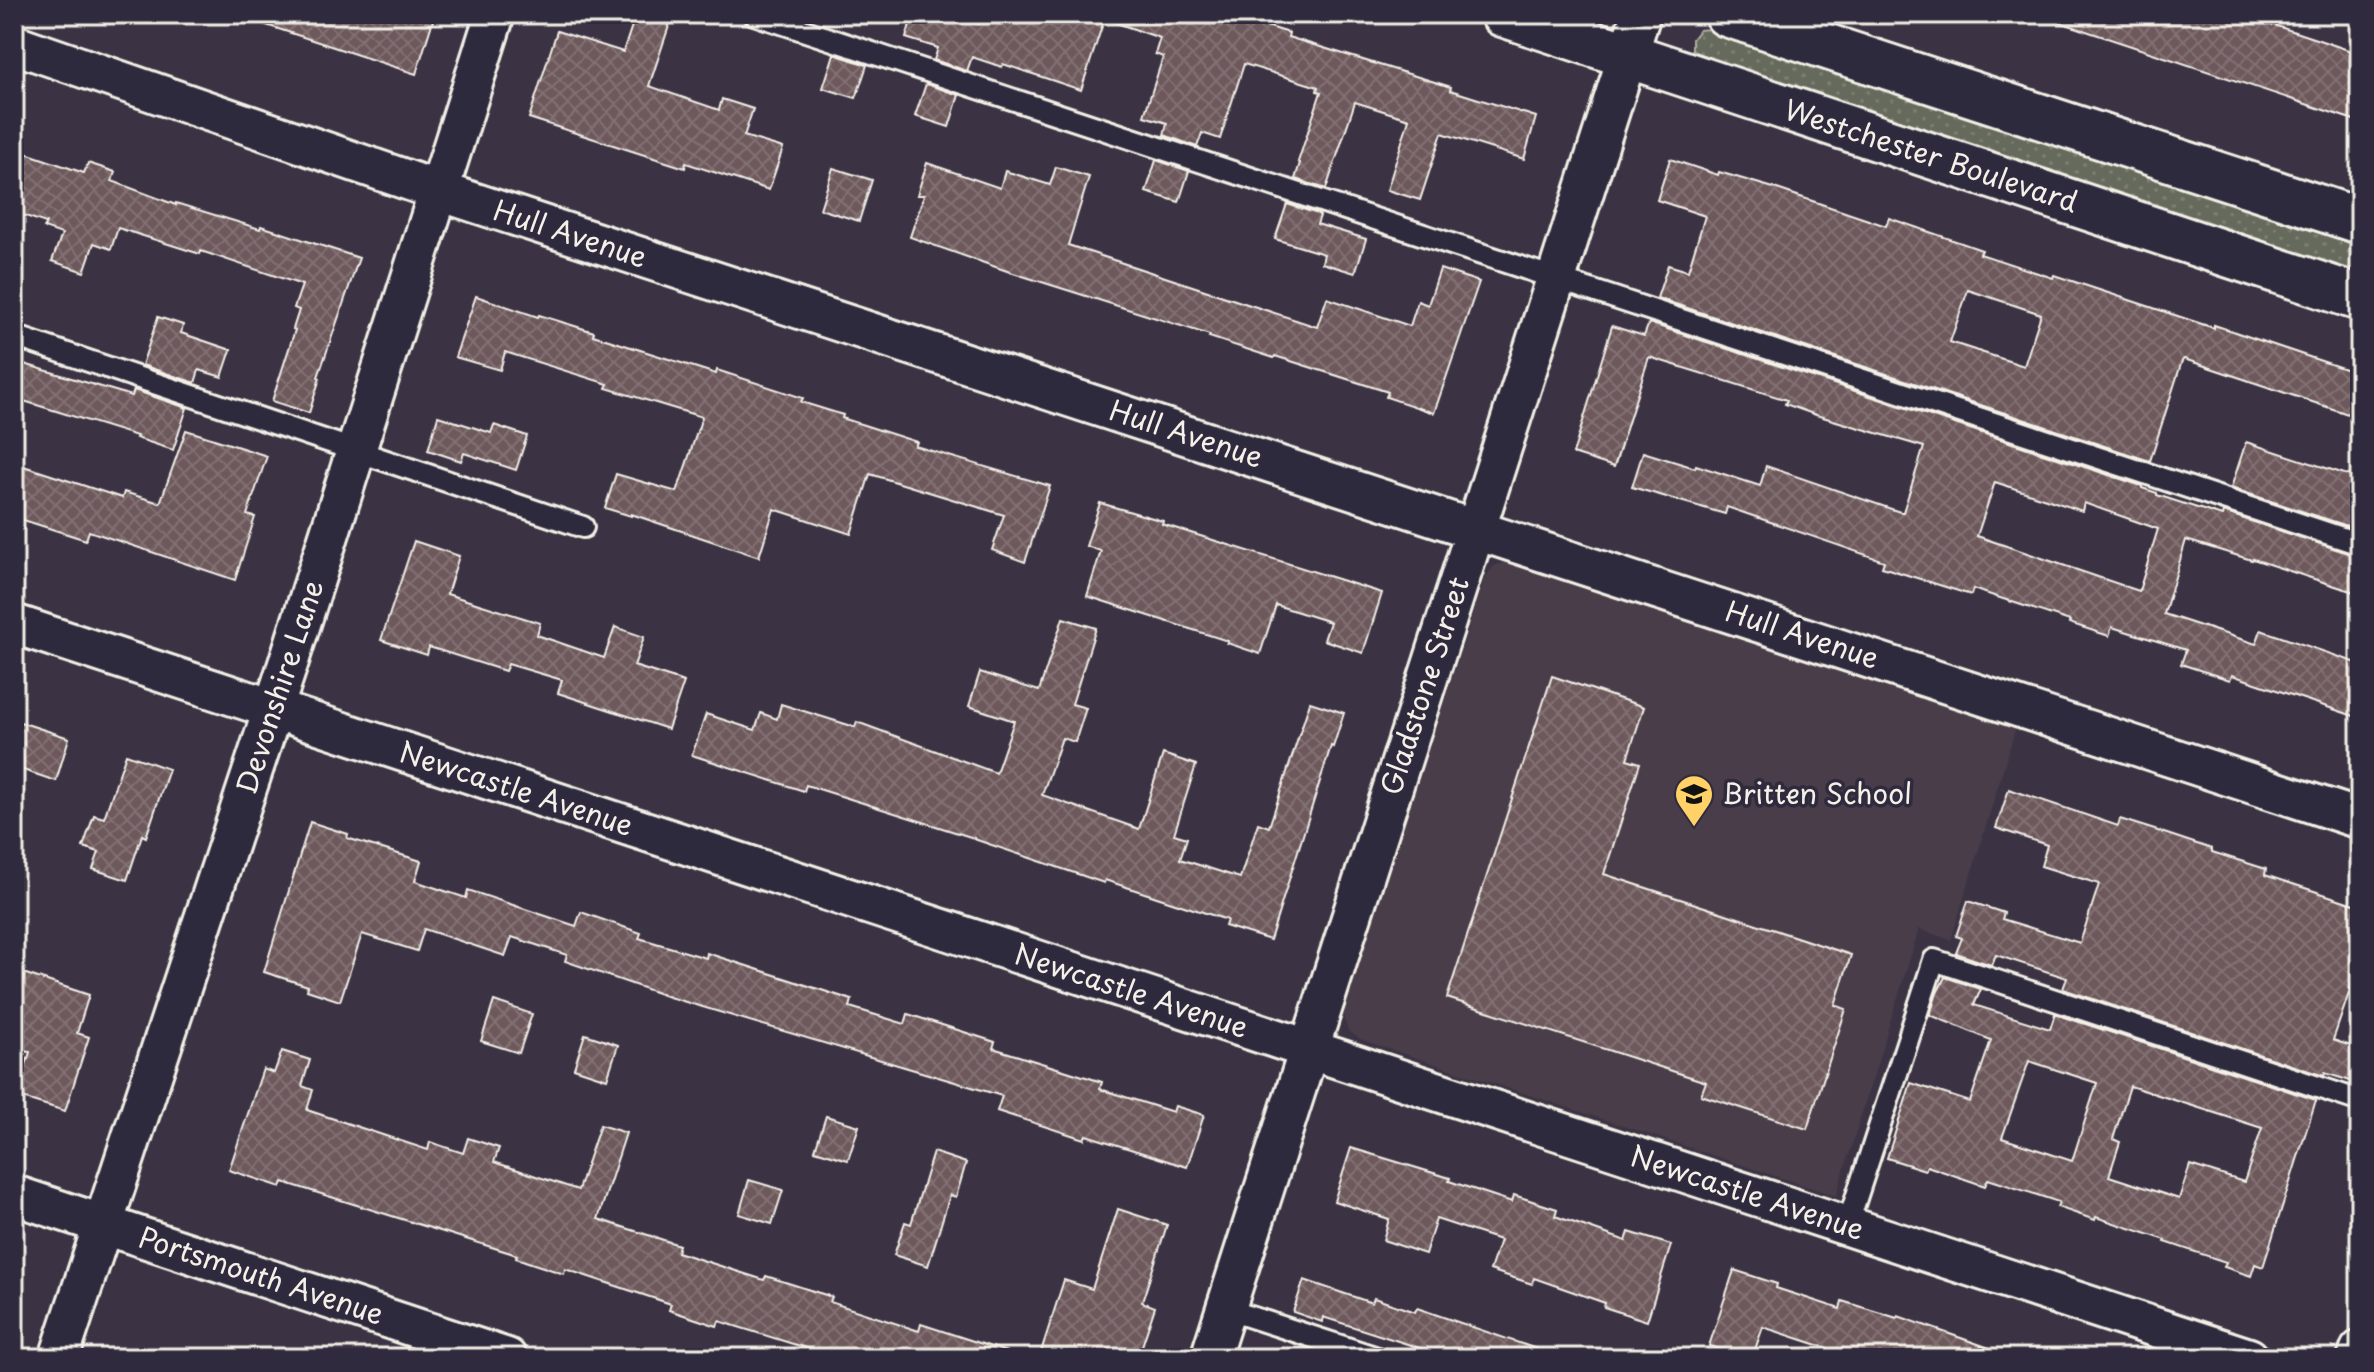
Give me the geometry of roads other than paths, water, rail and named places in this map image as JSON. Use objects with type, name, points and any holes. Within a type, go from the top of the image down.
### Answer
[{"type":"street","name":"Devonshire Lane","points":[[59,1358],[274,709],[495,14]]},
{"type":"street","name":"Westchester Boulevard","points":[[1503,14],[2360,298]]},
{"type":"street","name":"Gladstone Street","points":[[1210,1358],[1641,14]]},
{"type":"street","points":[[1727,14],[2360,221]]},
{"type":"street","name":"Hull Avenue","points":[[14,44],[439,191],[2360,819]]},
{"type":"street","name":"Newcastle Avenue","points":[[14,624],[2249,1358]]},
{"type":"street","name":"Portsmouth Avenue","points":[[14,1195],[507,1358]]},
{"type":"street","points":[[2357,1358],[2360,1350]]},
{"type":"lane","points":[[754,14],[2360,544]]},
{"type":"lane","points":[[14,336],[583,527]]},
{"type":"lane","points":[[1847,1226],[1934,960],[2360,1101]]},
{"type":"lane","points":[[1226,1309],[1378,1358]]},
{"type":"place","name":"Britten School","points":[[1694,828]]}]
